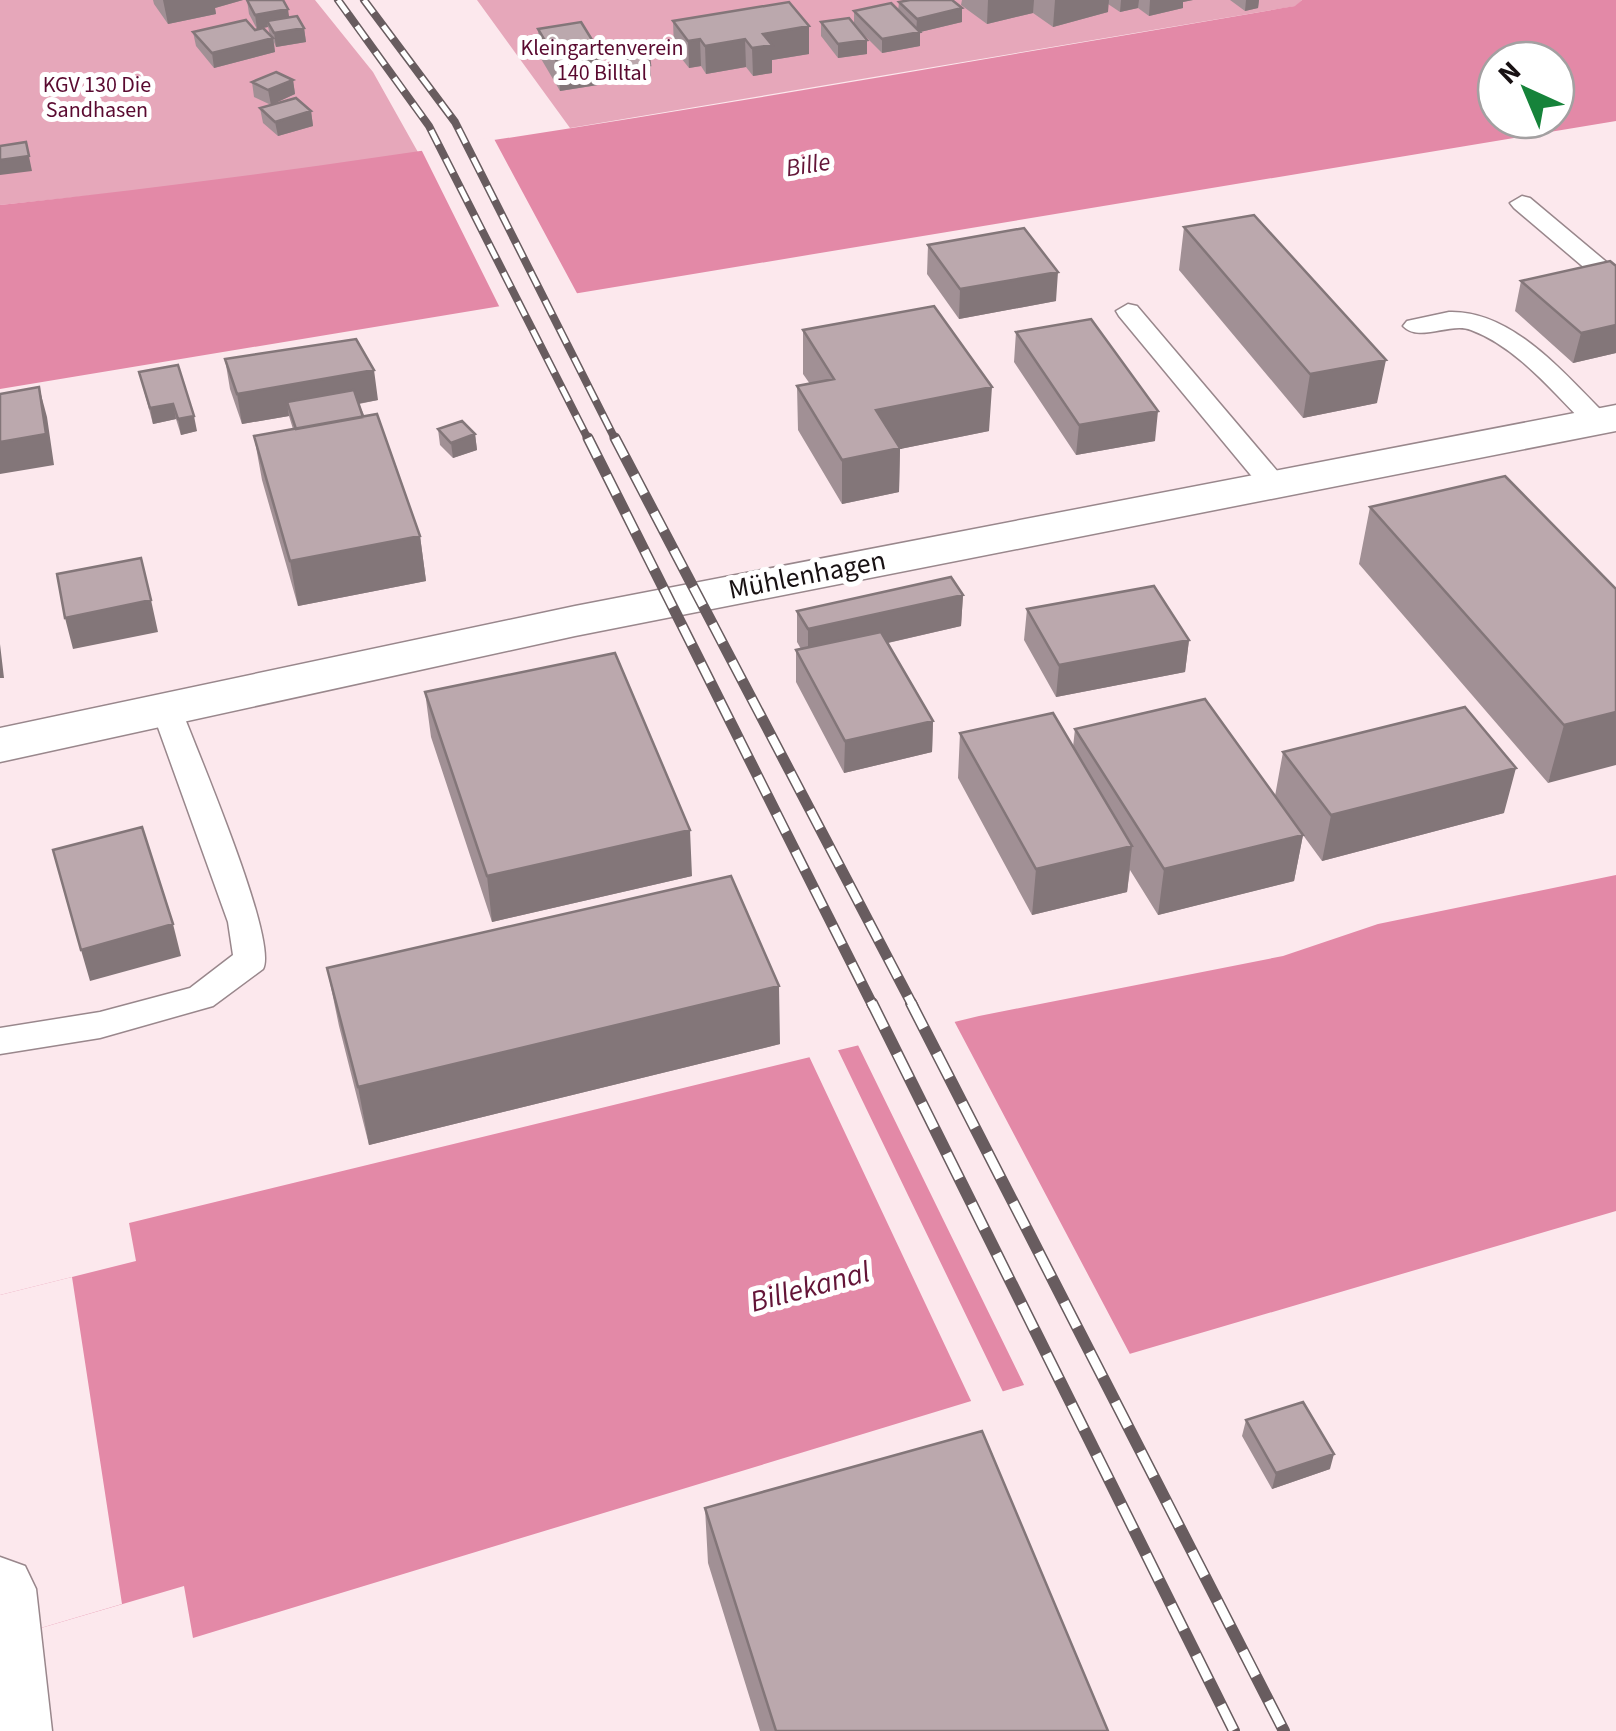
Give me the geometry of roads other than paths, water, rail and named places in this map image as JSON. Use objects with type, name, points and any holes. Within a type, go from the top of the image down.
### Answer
[{"type":"street","name":"Mühlenhagen","points":[[0,745],[575,621],[1607,420]]},
{"type":"street","points":[[3,1614],[16,1731]]},
{"type":"lane","points":[[1522,203],[1616,282]]},
{"type":"lane","points":[[1128,311],[1274,485]]},
{"type":"lane","points":[[1416,326],[1447,320],[1482,326],[1607,420]]},
{"type":"lane","points":[[0,1041],[100,1026],[201,996],[250,960],[245,922],[166,708]]},
{"type":"water","name":"Bille","points":[[1302,0],[1616,0],[1616,121],[1576,128],[1576,40],[1476,40],[1476,140],[1501,140],[0,389],[0,205],[325,165],[811,89],[1295,6]]},
{"type":"water","name":"Billekanal","points":[[1616,875],[1616,1211],[1024,1385],[193,1638],[184,1586],[0,1640],[0,1295],[136,1261],[129,1223],[979,1016],[1283,956],[1378,924]]},
{"type":"railway","points":[[338,0],[429,126],[589,441]]},
{"type":"railway","points":[[364,0],[455,122],[616,441]]},
{"type":"railway","points":[[588,438],[873,1006]]},
{"type":"railway","points":[[615,438],[913,1006]]},
{"type":"railway","points":[[872,1003],[1234,1731]]},
{"type":"railway","points":[[911,1003],[1284,1731]]},
{"type":"park label","name":"Kleingartenverein 140 Billtal","points":[[602,60]]},
{"type":"park label","name":"KGV 130 Die Sandhasen","points":[[97,98]]}]
